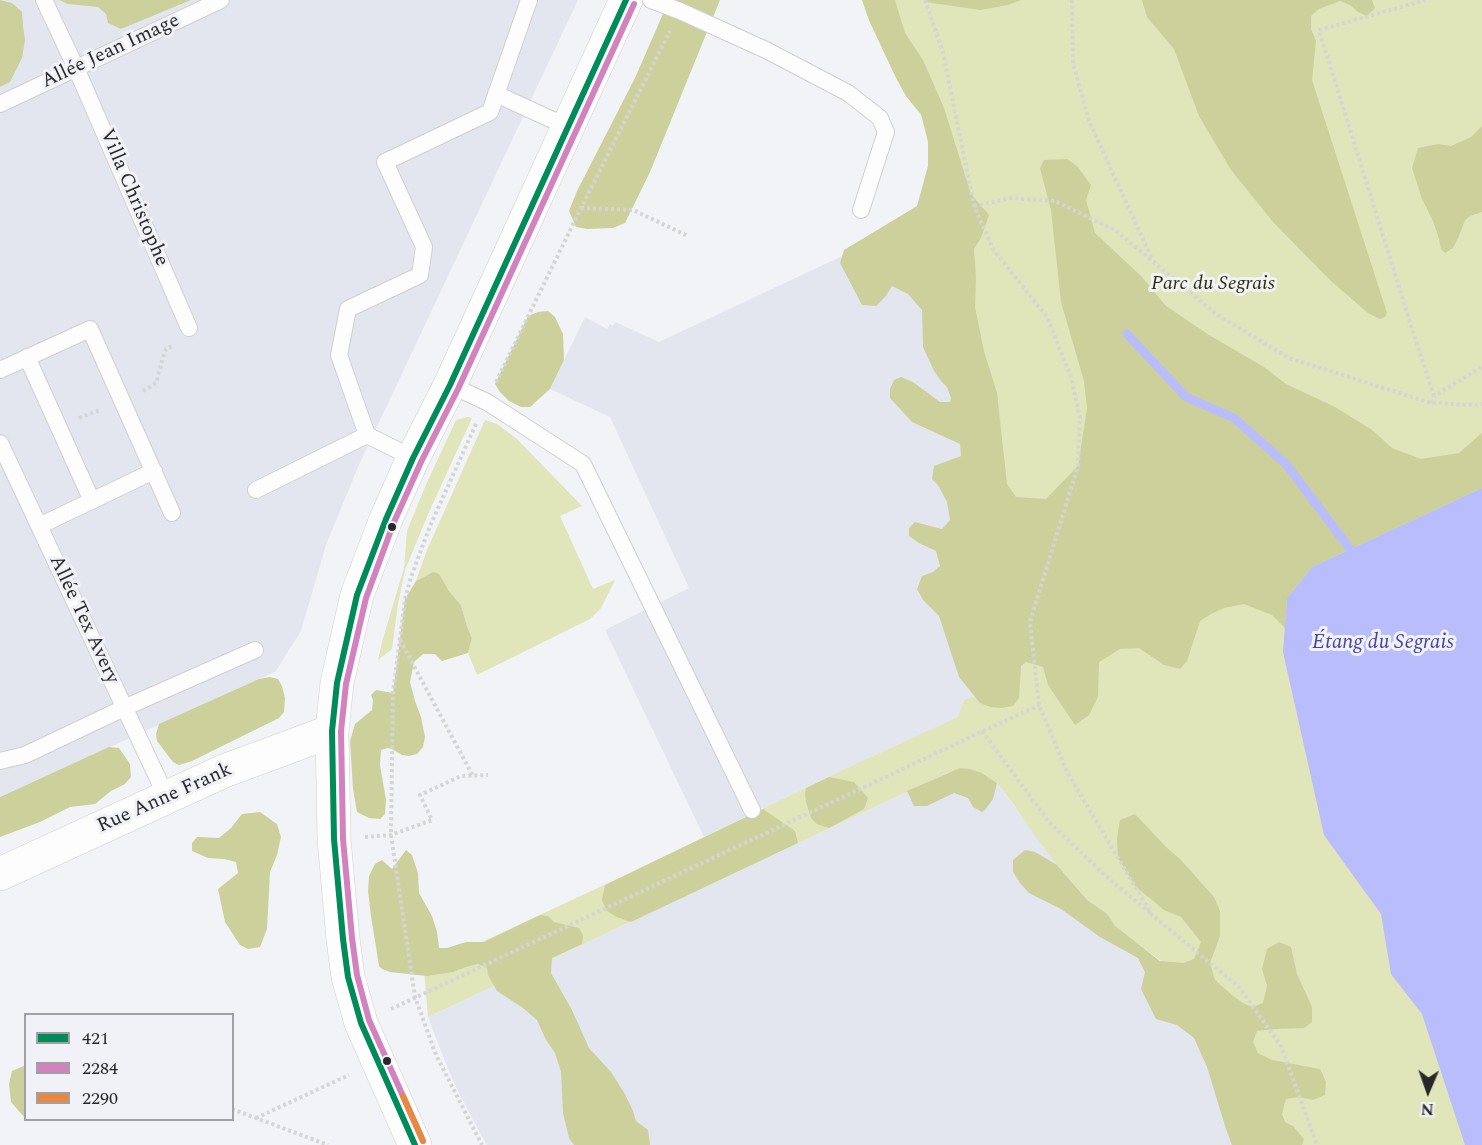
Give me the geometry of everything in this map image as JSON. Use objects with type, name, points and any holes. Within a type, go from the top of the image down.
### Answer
[{"type":"street","points":[[415,1145],[361,1023],[348,977],[334,839],[332,731],[337,682],[357,595],[386,519],[413,458],[450,385],[626,0]]},
{"type":"street","name":"Rue Anne Frank","points":[[0,874],[224,771],[332,731]]},
{"type":"lane","name":"Villa Christophe","points":[[44,0],[189,328]]},
{"type":"lane","name":"Allée Jean Image","points":[[0,104],[221,0]]},
{"type":"lane","points":[[413,458],[367,435],[339,355],[348,309],[420,275],[424,247],[385,162],[490,112],[529,0]]},
{"type":"lane","points":[[651,0],[766,50],[848,93],[880,118],[886,132],[861,210]]},
{"type":"lane","points":[[496,94],[568,127]]},
{"type":"lane","points":[[0,370],[90,329],[172,513]]},
{"type":"lane","points":[[27,357],[92,501]]},
{"type":"lane","points":[[450,385],[487,402],[583,464],[752,810]]},
{"type":"lane","points":[[256,490],[367,435]]},
{"type":"lane","name":"Allée Tex Avery","points":[[0,443],[167,798]]},
{"type":"lane","points":[[39,526],[154,471]]},
{"type":"lane","points":[[0,761],[25,755],[255,650]]},
{"type":"path","points":[[925,0],[942,52],[974,206],[993,249],[1047,317],[1071,377],[1080,418],[1078,466],[1030,622],[1039,705],[1067,772],[1152,915]]},
{"type":"path","points":[[1072,0],[1073,63],[1089,121],[1153,262]]},
{"type":"path","points":[[1426,0],[1319,30],[1434,396]]},
{"type":"path","points":[[482,1145],[436,1055],[415,997],[391,835],[393,693],[405,599],[430,526],[487,402],[580,208],[680,11]]},
{"type":"path","points":[[974,206],[1011,198],[1055,201],[1115,230],[1216,314],[1289,358],[1431,403],[1482,404]]},
{"type":"path","points":[[580,208],[633,210],[688,236]]},
{"type":"path","points":[[1431,403],[1434,396],[1482,367]]},
{"type":"path","points":[[400,639],[473,776]]},
{"type":"path","points":[[415,997],[1039,705]]},
{"type":"path","points":[[982,731],[1049,822],[1108,878],[1239,987],[1281,1046],[1317,1145]]},
{"type":"path","points":[[359,837],[391,835],[432,820],[420,795],[461,776],[488,775]]},
{"type":"path","points":[[256,1118],[350,1075]]},
{"type":"path","points":[[234,1110],[328,1145]]},
{"type":"shaded area","points":[[0,0],[578,0],[358,467],[326,545],[301,631],[275,672],[0,797]]},
{"type":"shaded area","points":[[872,242],[938,291],[973,439],[995,689],[964,700],[959,717],[704,837],[605,630],[689,588],[610,417],[550,389],[585,317],[607,329],[615,322],[659,342]]},
{"type":"shaded area","points":[[947,773],[997,783],[1068,878],[1127,936],[1278,1145],[487,1145],[455,1085],[428,1017]]},
{"type":"green space","points":[[0,0],[12,3],[22,12],[25,40],[22,58],[10,82],[0,87]]},
{"type":"green space","points":[[59,0],[191,0],[121,29],[108,23],[106,14],[98,7],[68,4]]},
{"type":"green space","points":[[669,0],[720,0],[650,172],[625,223],[613,228],[576,227],[569,211],[577,191],[635,78]]},
{"type":"green space","name":"Parc du Segrais","points":[[862,0],[1482,0],[1482,1145],[1278,1145],[1179,974],[1127,936],[1087,900],[1049,855],[997,783],[982,773],[947,773],[428,1017],[424,969],[958,717],[964,700],[994,689],[958,202],[937,136],[906,96],[869,20]]},
{"type":"green space","points":[[862,0],[895,0],[905,33],[923,60],[944,108],[971,194],[989,215],[981,238],[974,249],[975,307],[984,351],[997,393],[1007,484],[1016,497],[1046,499],[1078,466],[1087,408],[1084,381],[1061,302],[1051,210],[1040,168],[1044,160],[1067,159],[1077,166],[1091,185],[1086,200],[1095,233],[1141,276],[1166,306],[1209,335],[1264,367],[1286,384],[1335,407],[1372,430],[1392,448],[1421,459],[1459,453],[1482,433],[1482,488],[1312,567],[1287,598],[1285,628],[1272,615],[1244,604],[1224,608],[1200,621],[1187,661],[1180,669],[1164,665],[1139,648],[1120,649],[1099,662],[1098,697],[1089,715],[1075,725],[1048,685],[1043,667],[1026,662],[1021,666],[1019,698],[1013,706],[990,707],[980,703],[959,677],[939,616],[923,600],[917,589],[922,576],[933,572],[940,566],[936,551],[909,536],[909,528],[915,522],[942,529],[950,520],[947,502],[932,479],[934,466],[961,456],[960,444],[912,422],[890,398],[890,389],[894,380],[901,377],[913,382],[940,402],[950,402],[951,398],[947,387],[934,371],[923,347],[922,310],[908,294],[892,286],[876,306],[862,305],[840,263],[844,250],[917,206],[928,166],[928,142],[921,114],[906,96],[896,78]]},
{"type":"green space","points":[[925,0],[1021,0],[980,10]]},
{"type":"green space","points":[[1142,0],[1372,0],[1375,8],[1367,16],[1340,1],[1319,9],[1311,16],[1311,29],[1316,41],[1312,80],[1387,313],[1385,317],[1380,319],[1368,313],[1331,281],[1274,223],[1231,170],[1199,116],[1174,49],[1147,17]]},
{"type":"green space","points":[[1482,126],[1482,212],[1465,220],[1453,248],[1445,253],[1441,249],[1433,221],[1422,199],[1412,168],[1418,148],[1438,144],[1451,146],[1471,137]]},
{"type":"green space","points":[[548,311],[555,317],[563,334],[564,360],[550,389],[530,407],[521,407],[509,401],[495,384],[528,316]]},
{"type":"green space","points":[[472,418],[405,570],[392,649],[378,660],[404,568],[407,531],[456,420]]},
{"type":"green space","points":[[485,420],[497,424],[517,439],[582,506],[560,516],[593,589],[615,580],[601,608],[590,619],[477,675],[468,653],[472,638],[461,605],[438,574],[427,575],[416,581],[427,550]]},
{"type":"green space","points":[[433,572],[439,574],[461,605],[472,638],[468,653],[442,661],[435,654],[423,654],[414,662],[410,682],[425,737],[423,747],[417,754],[409,756],[388,748],[381,750],[380,765],[386,800],[385,814],[380,819],[369,818],[357,812],[350,741],[355,724],[372,710],[371,695],[376,690],[393,693],[405,599],[416,581]]},
{"type":"green space","points":[[270,677],[278,679],[285,698],[284,712],[279,718],[192,761],[179,765],[173,762],[157,741],[156,734],[159,724],[259,679]]},
{"type":"green space","points":[[109,747],[119,748],[130,764],[131,777],[125,784],[111,791],[95,804],[70,807],[40,822],[0,837],[0,797]]},
{"type":"green space","points":[[960,768],[982,773],[997,783],[993,799],[985,810],[982,812],[973,807],[968,798],[954,793],[927,806],[914,806],[907,791]]},
{"type":"green space","points":[[829,777],[854,782],[868,798],[864,809],[829,828],[817,824],[811,818],[805,794],[806,788]]},
{"type":"green space","points":[[763,809],[795,831],[798,843],[631,922],[607,911],[602,900],[605,885]]},
{"type":"green space","points":[[260,812],[277,824],[281,837],[270,872],[267,929],[260,947],[248,949],[240,945],[225,922],[218,889],[238,873],[236,862],[208,858],[192,851],[192,843],[197,837],[219,838],[242,814]]},
{"type":"green space","points":[[1135,814],[1214,897],[1220,911],[1220,936],[1210,963],[1215,980],[1233,996],[1253,1007],[1263,1003],[1267,986],[1262,969],[1267,949],[1279,942],[1291,947],[1297,974],[1312,1007],[1312,1022],[1304,1028],[1257,1031],[1253,1042],[1258,1053],[1272,1060],[1320,1069],[1326,1082],[1325,1095],[1313,1100],[1299,1097],[1286,1099],[1282,1114],[1285,1122],[1293,1126],[1304,1139],[1302,1145],[1232,1145],[1207,1067],[1194,1038],[1177,1025],[1156,1019],[1141,989],[1145,972],[1138,958],[1100,937],[1061,909],[1029,893],[1013,872],[1013,860],[1025,850],[1035,852],[1057,865],[1087,900],[1107,914],[1115,926],[1160,961],[1183,963],[1194,959],[1201,942],[1181,917],[1164,910],[1135,886],[1118,858],[1117,838],[1120,820]]},
{"type":"green space","points":[[406,850],[412,855],[418,873],[419,893],[432,916],[439,948],[466,942],[484,942],[540,915],[548,916],[554,922],[579,928],[583,935],[582,944],[552,958],[551,973],[572,1010],[589,1048],[611,1072],[625,1094],[636,1121],[648,1130],[650,1145],[574,1145],[569,1138],[563,1113],[561,1072],[555,1053],[537,1020],[497,991],[488,975],[487,968],[478,964],[453,972],[427,976],[390,972],[379,966],[368,891],[369,876],[375,864],[382,860],[392,869]]},
{"type":"green space","points":[[24,1066],[24,1117],[11,1102],[9,1084],[12,1071]]},
{"type":"water","name":"Étang du Segrais","points":[[1482,488],[1482,1145],[1465,1145],[1422,1014],[1391,974],[1381,914],[1324,835],[1283,652],[1287,598],[1312,567]]},
{"type":"waterway","points":[[1127,334],[1186,397],[1234,418],[1286,464],[1350,549]]},
{"type":"transit line","name":"421","points":[[415,1145],[361,1023],[348,977],[334,839],[332,731],[337,683],[357,595],[386,519],[413,458],[450,385],[626,0]]},
{"type":"transit line","name":"2284","points":[[423,1141],[369,1020],[357,975],[343,839],[341,731],[346,684],[366,598],[394,522],[458,389],[634,4]]},
{"type":"transit line","name":"2290","points":[[403,1096],[423,1141]]}]
